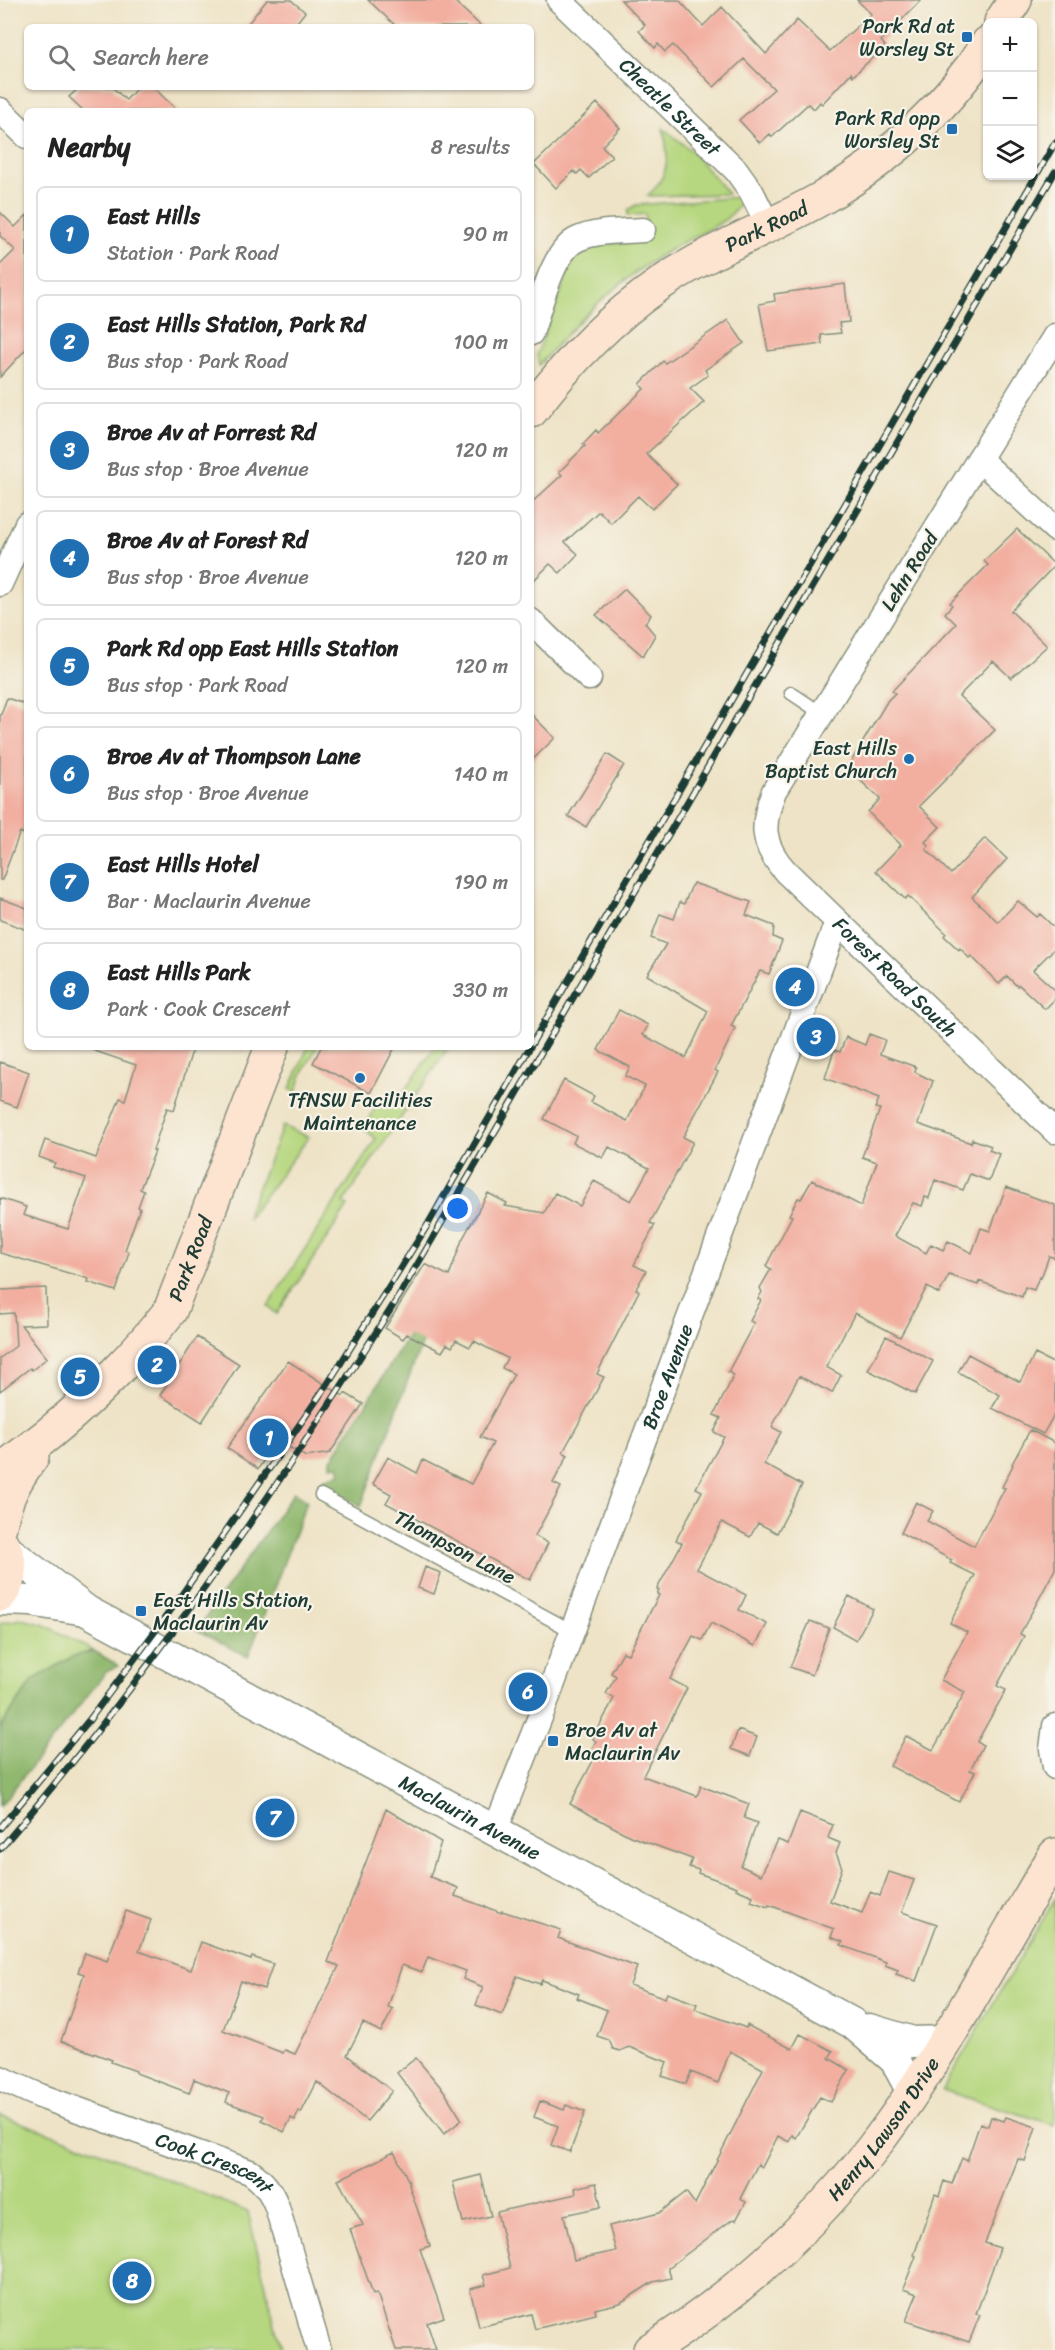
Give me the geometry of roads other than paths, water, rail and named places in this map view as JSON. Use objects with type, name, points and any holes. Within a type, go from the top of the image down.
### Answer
[{"type":"main road","points":[[1004,18],[1015,0]]},
{"type":"main road","name":"Park Road","points":[[534,400],[584,348],[637,301],[680,271],[830,193],[894,149],[937,111],[983,49]]},
{"type":"main road","name":"Park Road","points":[[0,1472],[51,1432],[118,1369],[155,1331],[170,1311],[271,1050]]},
{"type":"main road","name":"Park Road","points":[[0,1595],[8,1582],[10,1571],[2,1539],[7,1495],[16,1477],[51,1432]]},
{"type":"main road","name":"Henry Lawson Drive","points":[[650,2350],[732,2293],[788,2242],[853,2173],[912,2092],[1055,1855]]},
{"type":"street","name":"Cheatle Street","points":[[559,0],[736,170],[751,191],[768,225]]},
{"type":"street","points":[[0,110],[24,133]]},
{"type":"street","points":[[534,325],[554,268],[567,245],[590,235],[643,230]]},
{"type":"street","name":"Lehn Road","points":[[767,808],[774,790],[1055,336]]},
{"type":"street","points":[[979,459],[1055,528]]},
{"type":"street","points":[[0,584],[24,531]]},
{"type":"street","points":[[534,624],[589,678]]},
{"type":"street","name":"Forest Road South","points":[[767,808],[765,835],[776,861],[1055,1131]]},
{"type":"street","name":"Broe Avenue","points":[[495,1831],[837,922]]},
{"type":"street","name":"Maclaurin Avenue","points":[[2,1539],[87,1611],[852,2023],[913,2042],[944,2041]]},
{"type":"street","name":"Maclaurin Avenue","points":[[0,1600],[40,1602],[87,1611]]},
{"type":"street","points":[[1055,1726],[1052,1749],[1055,1767]]},
{"type":"street","name":"Maclaurin Avenue","points":[[852,2023],[895,2060],[912,2092]]},
{"type":"street","name":"Cook Crescent","points":[[0,2078],[40,2096],[250,2172],[263,2182],[272,2193],[277,2207],[319,2350]]},
{"type":"lane","points":[[791,693],[821,713]]},
{"type":"lane","name":"Thompson Lane","points":[[321,1496],[572,1631]]},
{"type":"railway","points":[[534,1040],[1055,143]]},
{"type":"railway","points":[[0,1849],[108,1717],[210,1580],[307,1439],[399,1296],[1055,172]]},
{"type":"railway","points":[[0,1828],[90,1719],[176,1603],[327,1385],[427,1226],[528,1050]]},
{"type":"place","name":"Park Rd at Worsley St","points":[[967,37]]},
{"type":"place","name":"Park Rd opp Worsley St","points":[[952,129]]},
{"type":"place","name":"East Hills Baptist Church","points":[[909,759]]},
{"type":"place","name":"Broe Av at Forest Rd","points":[[795,987]]},
{"type":"place","name":"Broe Av at Forrest Rd","points":[[816,1037]]},
{"type":"place","name":"TfNSW Facilities Maintenance","points":[[360,1078]]},
{"type":"place","name":"East Hills Station, Park Rd","points":[[157,1365]]},
{"type":"place","name":"Park Rd opp East Hills Station","points":[[80,1377]]},
{"type":"place","name":"East Hills","points":[[269,1438]]},
{"type":"place","name":"East Hills Station, Maclaurin Av","points":[[141,1611]]},
{"type":"place","name":"Broe Av at Thompson Lane","points":[[528,1692]]},
{"type":"place","name":"Broe Av at Maclaurin Av","points":[[553,1741]]},
{"type":"place","name":"East Hills Hotel","points":[[275,1818]]},
{"type":"place","name":"East Hills Park","points":[[132,2281]]}]
